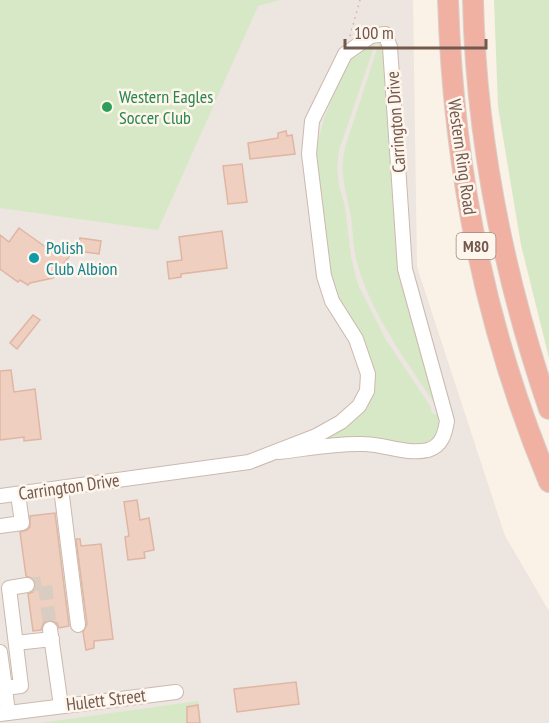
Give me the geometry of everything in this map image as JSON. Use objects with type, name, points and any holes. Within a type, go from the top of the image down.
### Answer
[{"type":"highway","name":"Western Ring Road","points":[[448,0],[456,122],[473,231],[490,307],[510,379],[549,482]]},
{"type":"highway","name":"Western Ring Road","points":[[473,0],[478,85],[494,202],[514,295],[549,409]]},
{"type":"street","name":"Carrington Drive","points":[[0,496],[249,462],[316,436],[341,422],[359,406],[367,391],[368,374],[356,339],[332,301],[324,276],[309,154],[312,121],[345,54],[371,36],[385,34],[390,47],[405,269],[447,421],[445,435],[438,444],[428,450],[408,450],[362,444],[279,452]]},
{"type":"street","points":[[61,488],[78,625]]},
{"type":"street","points":[[0,526],[22,523],[18,494]]},
{"type":"street","points":[[4,688],[21,686],[16,646],[6,608],[9,588],[27,585]]},
{"type":"street","points":[[4,713],[0,651],[51,634],[61,706]]},
{"type":"street","name":"Hulett Street","points":[[4,713],[176,692]]},
{"type":"path","points":[[345,54],[360,0]]},
{"type":"shaded area","points":[[0,0],[413,0],[417,267],[505,536],[549,611],[549,723],[0,723]]},
{"type":"green space","name":"Western Eagles Soccer Club","points":[[0,0],[280,0],[258,6],[158,230],[0,208]]},
{"type":"green space","points":[[494,0],[549,0],[549,358],[521,245],[498,107]]},
{"type":"green space","points":[[371,42],[375,44],[339,150],[337,168],[339,186],[345,207],[351,257],[358,285],[386,340],[430,406],[432,413],[444,416],[447,421],[428,450],[319,439],[367,400],[362,342],[329,275],[324,253],[323,206],[316,149],[324,119],[345,66],[355,52]]},
{"type":"green space","points":[[379,43],[385,45],[402,246],[442,402],[435,404],[390,336],[363,281],[356,257],[344,182],[345,148]]},
{"type":"green space","points":[[198,701],[201,723],[40,723]]},
{"type":"building","points":[[286,131],[287,136],[292,135],[295,154],[250,159],[248,143],[278,138],[278,133]]},
{"type":"building","points":[[242,164],[247,202],[228,204],[223,166]]},
{"type":"building","name":"Polish Club Albion","points":[[19,228],[47,248],[52,241],[71,254],[53,278],[28,285],[20,280],[18,282],[0,269],[0,235],[9,242]]},
{"type":"building","points":[[222,231],[227,268],[181,274],[181,277],[169,279],[167,262],[182,260],[179,237]]},
{"type":"building","points":[[80,238],[101,241],[99,254],[78,251]]},
{"type":"building","points":[[33,315],[40,320],[17,349],[10,343]]},
{"type":"building","points":[[11,370],[14,392],[35,389],[41,439],[24,441],[24,437],[0,440],[0,371]]},
{"type":"building","points":[[137,500],[140,520],[149,518],[154,550],[144,552],[145,558],[128,560],[125,537],[129,536],[124,502]]},
{"type":"building","points":[[55,513],[69,626],[59,628],[57,623],[49,620],[44,622],[41,630],[33,631],[28,594],[33,592],[36,584],[34,579],[26,576],[20,532],[30,527],[30,516]]},
{"type":"building","points":[[76,539],[80,539],[81,546],[101,544],[113,639],[94,641],[94,648],[86,650],[83,632],[87,624]]},
{"type":"building","points":[[296,682],[299,704],[237,712],[234,689]]},
{"type":"building","points":[[198,705],[200,723],[187,723],[187,707]]},
{"type":"tunnel","points":[[27,585],[45,583],[50,629]]},
{"type":"place","name":"Western Eagles Soccer Club","points":[[107,107]]},
{"type":"place","name":"Polish Club Albion","points":[[34,258]]}]
